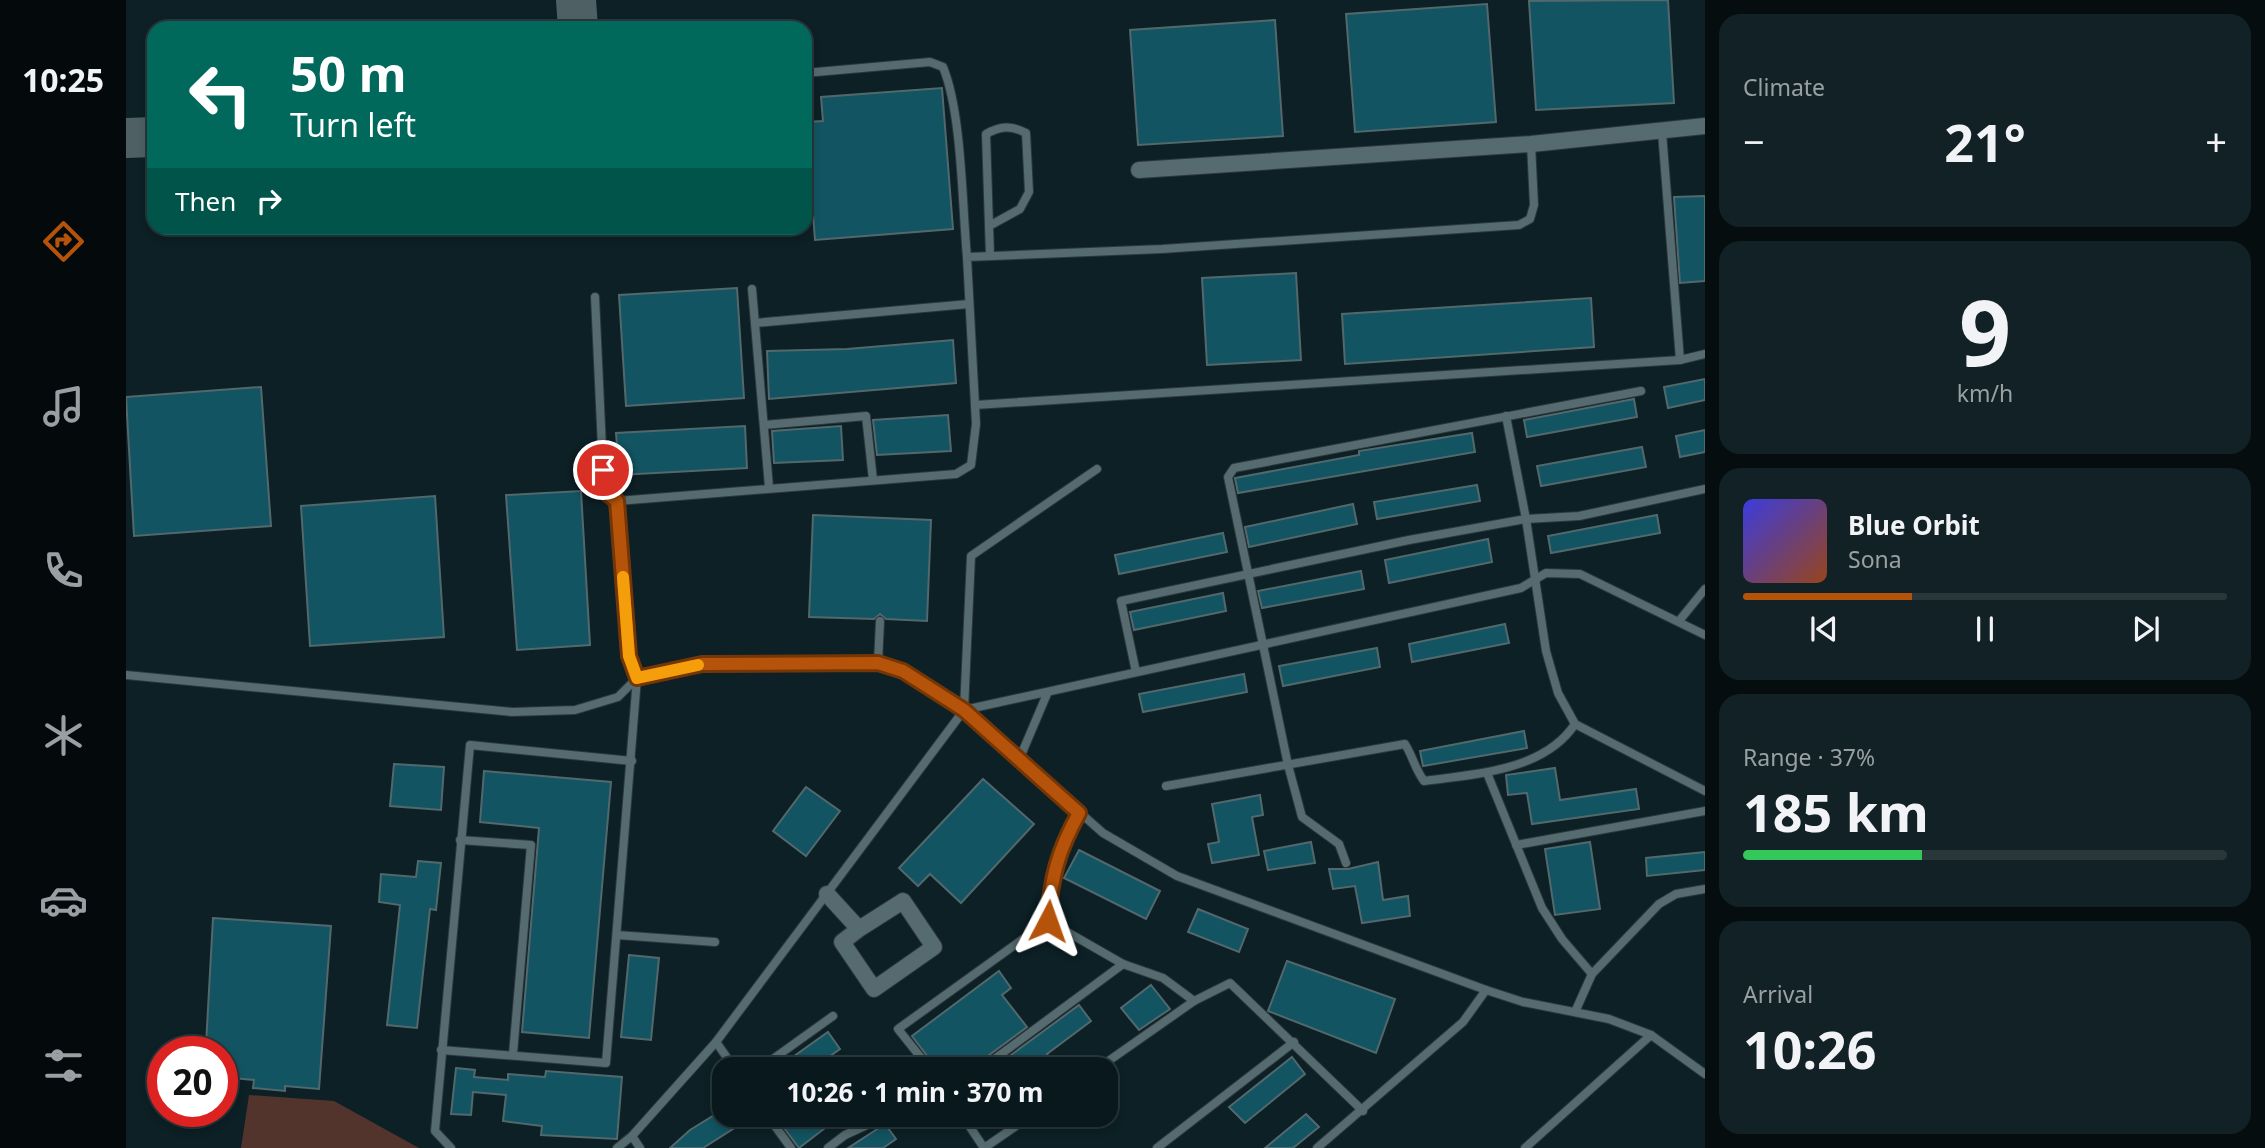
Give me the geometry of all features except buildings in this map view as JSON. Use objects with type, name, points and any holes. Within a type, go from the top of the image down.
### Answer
[{"type":"street","points":[[1139,170],[1531,144],[1705,126]]},
{"type":"street","points":[[827,894],[859,929]]},
{"type":"street","points":[[903,901],[934,947],[874,989],[842,942],[859,929],[903,901]]},
{"type":"lane","points":[[594,297],[604,491],[617,501],[957,474],[971,465],[976,424],[967,257],[949,81],[943,67],[930,62],[812,72]]},
{"type":"lane","points":[[989,226],[1020,209],[1029,192],[1026,132],[1014,127],[998,127],[986,134],[989,226],[990,255]]},
{"type":"lane","points":[[1662,132],[1680,360]]},
{"type":"lane","points":[[967,257],[1162,249],[1519,225],[1530,219],[1534,205],[1531,144]]},
{"type":"lane","points":[[752,289],[769,487]]},
{"type":"lane","points":[[755,323],[968,304]]},
{"type":"lane","points":[[975,405],[1680,360],[1705,354]]},
{"type":"lane","points":[[1346,863],[1339,844],[1302,817],[1288,765],[1228,477],[1234,468],[1641,391]]},
{"type":"lane","points":[[764,425],[866,416],[873,480]]},
{"type":"lane","points":[[1506,416],[1526,519],[1546,652],[1558,694],[1574,724],[1705,790]]},
{"type":"lane","points":[[618,1148],[632,1136],[716,1042],[964,710],[971,556],[1097,469]]},
{"type":"lane","points":[[1136,672],[1121,601],[1409,540],[1526,519],[1579,516],[1705,489]]},
{"type":"lane","points":[[441,1049],[606,1063],[637,678],[629,656],[617,501]]},
{"type":"lane","points":[[964,710],[1047,694],[1521,588],[1546,573],[1580,574],[1705,635]]},
{"type":"lane","points":[[1679,621],[1705,589]]},
{"type":"lane","points":[[878,663],[880,621]]},
{"type":"lane","points":[[126,675],[512,712],[575,710],[618,697],[637,678],[702,664],[878,663],[903,671],[964,710],[1103,833],[1177,876],[1486,990],[1523,1002],[1609,1019],[1651,1035],[1705,1074]]},
{"type":"lane","points":[[1019,760],[1047,694]]},
{"type":"lane","points":[[1166,786],[1405,744],[1415,769],[1424,781],[1487,773],[1542,755],[1566,738],[1574,724]]},
{"type":"lane","points":[[451,1148],[435,1130],[470,745],[632,761]]},
{"type":"lane","points":[[1487,773],[1542,908],[1562,939],[1592,974]]},
{"type":"lane","points":[[1516,845],[1705,811]]},
{"type":"lane","points":[[920,1057],[898,1029],[1048,921],[1051,882],[1059,850],[1079,813]]},
{"type":"lane","points":[[460,840],[531,845],[513,1054]]},
{"type":"lane","points":[[1575,1012],[1592,974],[1659,904],[1676,894],[1705,889]]},
{"type":"lane","points":[[1048,921],[1123,964],[1163,978],[1194,1001]]},
{"type":"lane","points":[[617,935],[715,942]]},
{"type":"lane","points":[[997,1057],[1123,964]]},
{"type":"lane","points":[[1114,1057],[1194,1001],[1230,983],[1363,1111]]},
{"type":"lane","points":[[1317,1148],[1363,1111],[1463,1021],[1486,990]]},
{"type":"lane","points":[[776,1057],[833,1016]]},
{"type":"lane","points":[[1525,1148],[1651,1035]]},
{"type":"lane","points":[[716,1042],[727,1057]]},
{"type":"lane","points":[[1157,1148],[1294,1042]]},
{"type":"lane","points":[[776,1127],[791,1148]]},
{"type":"lane","points":[[828,1148],[845,1135],[863,1127]]},
{"type":"lane","points":[[970,1127],[984,1148],[1015,1127]]},
{"type":"lane","points":[[632,1136],[640,1148]]},
{"type":"shaded area","points":[[249,1095],[334,1101],[419,1148],[241,1148]]},
{"type":"taxiway","points":[[576,0],[578,21]]},
{"type":"taxiway","points":[[126,138],[147,137]]},
{"type":"slow traffic","points":[[623,577],[629,656],[637,678],[698,665]]},
{"type":"route","points":[[603,470],[604,491],[617,501],[629,656],[637,678],[702,664],[869,662],[903,671],[964,710],[1079,813],[1059,850],[1051,882],[1048,921]]}]
